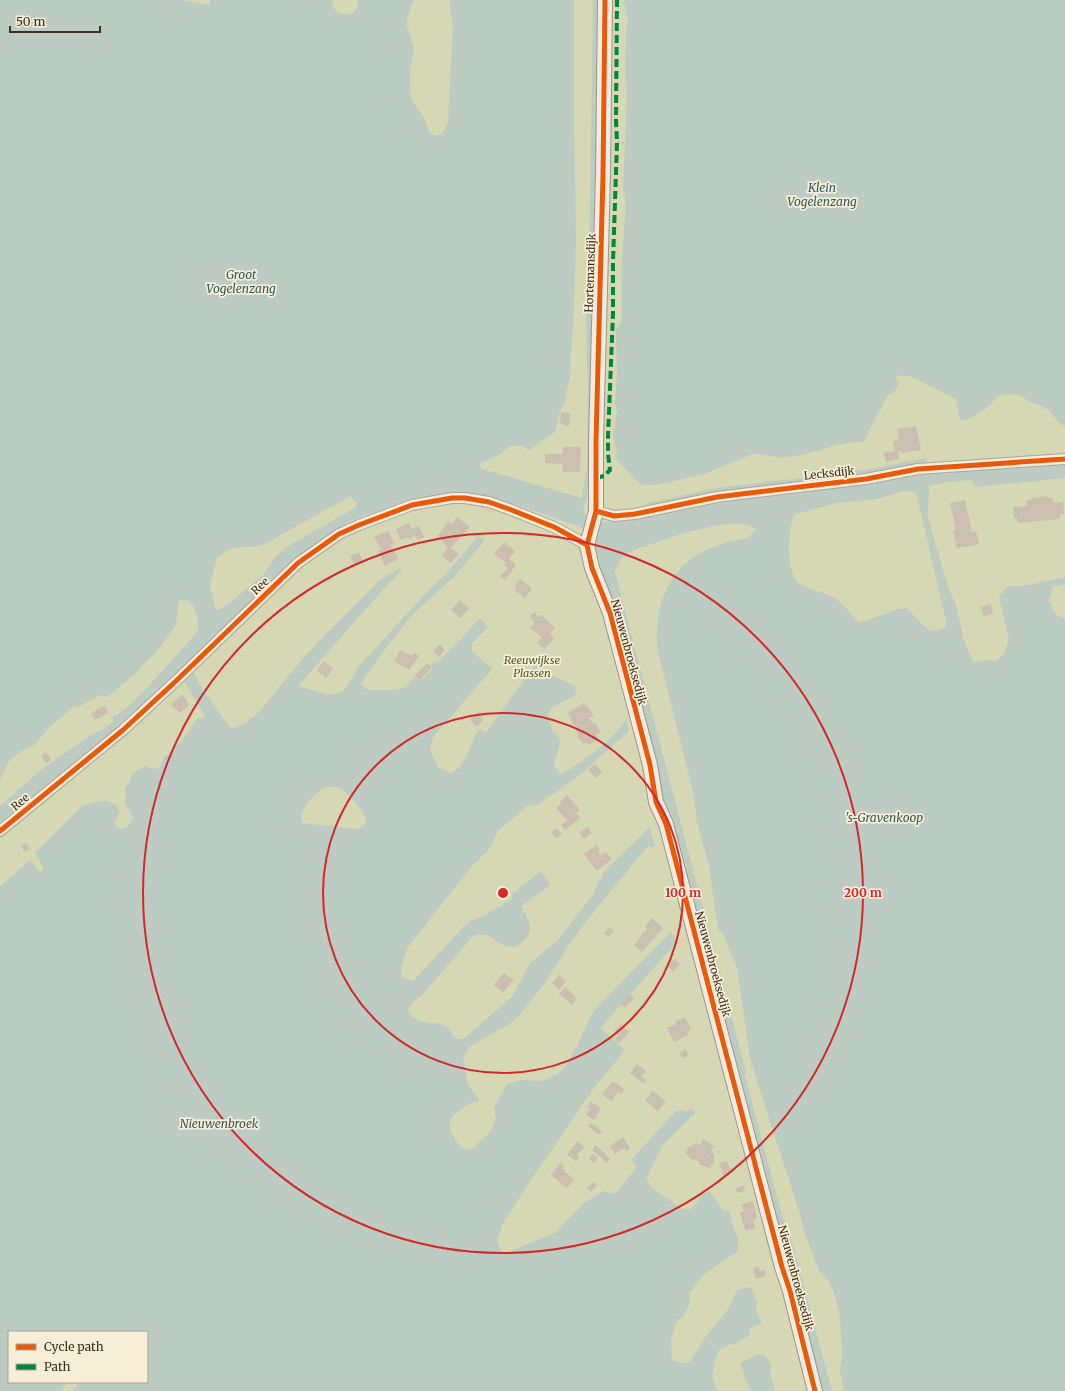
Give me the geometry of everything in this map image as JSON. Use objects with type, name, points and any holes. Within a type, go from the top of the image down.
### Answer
[{"type":"street","name":"Hortemansdijk","points":[[592,528],[596,441],[603,175],[605,0]]},
{"type":"street","name":"Lecksdijk","points":[[592,528],[614,516],[635,514],[717,497],[866,479],[918,469],[1065,459]]},
{"type":"street","name":"Ree","points":[[0,832],[123,730],[298,563],[339,534],[412,505],[452,498],[465,498],[484,501],[509,509],[554,527],[592,528]]},
{"type":"street","name":"Nieuwenbroeksedijk","points":[[592,528],[592,568],[610,613],[650,765],[656,802],[666,824],[782,1267],[790,1291],[815,1391]]},
{"type":"path","points":[[888,387],[894,378]]},
{"type":"green space","name":"Reeuwijkse Plassen","points":[[0,0],[1065,0],[1065,1391],[0,1391]]},
{"type":"water","points":[[0,0],[181,0],[210,5],[210,0],[332,0],[334,9],[345,15],[353,13],[356,9],[358,0],[415,0],[411,5],[407,19],[407,26],[414,49],[410,68],[410,91],[412,100],[424,118],[430,133],[436,136],[443,132],[448,121],[453,24],[449,0],[574,0],[576,239],[570,375],[564,405],[560,411],[555,432],[529,450],[523,446],[510,446],[499,455],[481,463],[479,466],[482,469],[582,498],[587,467],[588,386],[586,330],[590,217],[593,0],[599,0],[597,193],[590,473],[587,498],[583,509],[588,522],[599,524],[605,522],[635,520],[741,499],[866,484],[941,472],[948,474],[956,471],[1065,464],[1065,478],[977,487],[971,480],[946,482],[929,486],[928,517],[946,581],[956,606],[964,641],[972,659],[975,662],[989,660],[996,661],[1004,654],[1009,640],[999,596],[1008,586],[1029,585],[1065,577],[1065,585],[1053,586],[1048,602],[1051,602],[1051,607],[1057,616],[1065,618],[1065,1391],[844,1391],[840,1372],[842,1354],[839,1311],[835,1295],[829,1281],[820,1272],[805,1234],[798,1207],[750,1058],[737,967],[723,934],[718,929],[709,866],[697,822],[693,791],[657,647],[657,624],[661,604],[668,587],[677,572],[690,560],[706,550],[726,543],[748,538],[756,529],[747,525],[720,525],[674,536],[627,554],[619,562],[615,572],[746,1072],[745,1075],[747,1084],[782,1215],[792,1242],[832,1391],[821,1391],[734,1078],[609,590],[599,567],[596,550],[596,531],[586,529],[526,508],[453,494],[419,498],[352,520],[324,537],[294,560],[217,636],[116,730],[0,823],[0,806],[41,770],[89,736],[113,722],[113,717],[124,710],[147,688],[198,631],[198,621],[194,607],[188,600],[179,601],[176,625],[160,647],[134,675],[107,697],[100,695],[82,705],[73,707],[50,727],[33,746],[22,751],[8,762],[0,780]],"holes":[[[905,491],[916,492],[946,621],[946,627],[939,630],[934,631],[924,626],[906,608],[898,609],[859,623],[837,599],[803,586],[795,578],[791,570],[789,540],[794,515],[837,503],[873,500]],[[350,496],[357,503],[355,508],[285,548],[274,559],[264,574],[227,605],[216,610],[210,585],[217,558],[230,549],[265,544]]]},
{"type":"water","name":"Klein Vogelenzang","points":[[624,0],[1065,0],[1065,426],[1060,424],[1048,409],[1030,402],[1020,395],[1009,394],[998,396],[989,406],[977,414],[967,420],[960,421],[956,399],[910,376],[902,375],[894,378],[900,382],[894,392],[888,395],[863,442],[836,445],[787,457],[753,454],[704,474],[656,485],[642,485],[638,482],[616,459],[617,453],[613,435],[617,411],[615,404],[617,371],[616,329],[621,322],[622,259],[625,218],[625,195],[623,191],[627,93],[625,74],[626,30],[628,21]]},
{"type":"water","name":"Nieuwenbroek","points":[[478,536],[484,541],[453,578],[413,614],[360,684],[368,690],[395,690],[406,687],[415,676],[420,681],[433,668],[431,665],[436,661],[438,662],[480,618],[488,627],[472,643],[472,651],[492,669],[433,737],[430,751],[439,768],[451,773],[460,767],[470,749],[475,735],[481,728],[486,733],[535,664],[545,672],[575,686],[576,695],[551,708],[548,716],[553,732],[559,737],[560,743],[554,765],[560,775],[606,742],[615,734],[626,719],[629,731],[576,778],[537,805],[527,806],[498,831],[490,848],[471,867],[408,947],[401,967],[402,977],[412,981],[468,922],[481,917],[512,899],[513,893],[541,871],[551,885],[521,906],[528,918],[530,926],[529,935],[523,942],[516,946],[507,946],[498,943],[488,936],[473,936],[423,994],[411,1004],[408,1010],[412,1017],[418,1021],[445,1025],[450,1029],[453,1036],[458,1039],[463,1039],[512,997],[530,963],[558,940],[592,896],[604,872],[650,827],[655,847],[648,846],[591,915],[569,945],[545,983],[518,1017],[508,1025],[469,1047],[463,1057],[468,1084],[479,1100],[478,1102],[466,1105],[452,1117],[450,1122],[453,1136],[461,1148],[471,1150],[491,1131],[496,1118],[494,1107],[507,1084],[521,1080],[544,1081],[563,1070],[575,1050],[594,1010],[671,932],[677,942],[600,1028],[625,1050],[594,1088],[503,1223],[497,1240],[502,1252],[509,1252],[556,1232],[583,1204],[603,1191],[615,1194],[637,1167],[631,1160],[675,1112],[682,1110],[687,1111],[691,1108],[695,1113],[662,1146],[646,1179],[651,1187],[682,1209],[691,1209],[704,1194],[709,1191],[725,1212],[729,1210],[732,1224],[738,1238],[738,1251],[703,1275],[689,1294],[690,1303],[683,1317],[677,1320],[671,1339],[672,1360],[682,1363],[690,1362],[704,1339],[729,1308],[737,1290],[751,1287],[757,1301],[756,1310],[762,1324],[749,1328],[750,1334],[738,1343],[728,1345],[719,1350],[715,1360],[712,1377],[717,1391],[72,1391],[79,1383],[148,1383],[148,1331],[8,1331],[8,1383],[66,1383],[61,1391],[0,1391],[0,886],[30,860],[40,872],[44,868],[35,853],[82,806],[93,802],[107,801],[116,805],[120,812],[114,823],[116,827],[122,829],[129,825],[134,819],[125,803],[125,788],[129,784],[132,774],[145,766],[152,769],[160,768],[163,758],[181,742],[196,720],[205,716],[184,681],[192,671],[197,677],[198,683],[225,721],[230,727],[235,728],[248,721],[259,712],[305,656],[380,580],[399,568],[402,570],[298,686],[328,695],[343,692],[358,667],[428,591],[447,573]],"holes":[[[332,786],[342,790],[352,798],[366,819],[363,826],[356,829],[302,823],[302,814],[306,805],[321,790]]]},
{"type":"water","points":[[758,1354],[763,1354],[771,1364],[771,1375],[775,1391],[752,1391],[745,1380],[741,1363]]},
{"type":"building","points":[[561,412],[570,413],[569,426],[563,426],[563,424],[560,424]]},
{"type":"building","points":[[916,426],[921,450],[901,453],[901,451],[898,451],[899,459],[886,462],[884,453],[895,451],[893,441],[899,440],[897,429]]},
{"type":"building","points":[[563,447],[581,447],[580,472],[562,472],[563,464],[545,463],[545,454],[563,454]]},
{"type":"building","points":[[1048,496],[1048,498],[1053,498],[1053,503],[1063,502],[1064,514],[1060,514],[1060,519],[1018,523],[1017,518],[1014,519],[1013,507],[1027,506],[1026,500]]},
{"type":"building","points":[[965,500],[972,532],[976,531],[979,544],[957,548],[953,530],[956,530],[950,503]]},
{"type":"building","points":[[457,517],[470,527],[451,548],[459,554],[451,563],[442,556],[448,547],[437,537],[449,521],[452,524]]},
{"type":"building","points":[[409,523],[412,529],[419,526],[424,537],[418,540],[415,536],[409,539],[408,537],[401,540],[396,529]]},
{"type":"building","points":[[388,531],[394,543],[391,545],[398,559],[385,566],[378,551],[381,550],[374,537]]},
{"type":"building","points":[[504,542],[515,551],[509,559],[516,565],[505,580],[500,576],[508,568],[504,565],[506,563],[494,554]]},
{"type":"building","points":[[359,552],[363,562],[355,566],[350,556]]},
{"type":"building","points":[[520,579],[532,589],[525,598],[515,590],[517,587],[514,586]]},
{"type":"building","points":[[460,600],[469,608],[461,618],[451,610]]},
{"type":"building","points":[[991,604],[993,614],[984,616],[981,607]]},
{"type":"building","points":[[534,612],[539,617],[541,615],[555,628],[550,634],[554,638],[545,649],[537,643],[542,637],[530,628],[535,622],[530,617]]},
{"type":"building","points":[[440,644],[445,650],[439,657],[433,651]]},
{"type":"building","points":[[400,650],[412,656],[414,653],[419,656],[409,670],[394,661]]},
{"type":"building","points":[[324,661],[333,669],[326,678],[317,670]]},
{"type":"building","points":[[427,663],[432,667],[420,680],[415,675]]},
{"type":"building","points":[[182,695],[187,700],[186,701],[189,705],[180,713],[171,704]]},
{"type":"building","points":[[584,703],[586,706],[587,705],[595,718],[593,716],[589,718],[593,724],[595,723],[601,732],[596,735],[599,738],[588,745],[587,742],[583,744],[577,735],[578,734],[568,713]]},
{"type":"building","points":[[104,706],[108,712],[99,719],[95,720],[91,714],[100,707],[101,708]]},
{"type":"building","points":[[479,711],[484,715],[481,718],[483,720],[477,727],[470,720]]},
{"type":"building","points":[[46,752],[51,760],[46,763],[41,756]]},
{"type":"building","points":[[595,764],[602,772],[596,778],[588,770]]},
{"type":"building","points":[[567,795],[580,810],[576,813],[580,818],[565,830],[561,825],[567,820],[556,808],[562,803],[560,801]]},
{"type":"building","points":[[587,827],[592,833],[584,839],[579,833]]},
{"type":"building","points":[[557,828],[562,834],[556,839],[551,832]]},
{"type":"building","points":[[26,843],[30,849],[25,852],[21,846]]},
{"type":"building","points":[[596,845],[600,850],[598,851],[601,856],[606,852],[612,859],[597,871],[584,854]]},
{"type":"building","points":[[652,918],[663,928],[642,952],[634,945],[647,929],[645,927]]},
{"type":"building","points":[[610,927],[614,931],[608,937],[605,933]]},
{"type":"building","points":[[675,959],[680,964],[673,972],[667,966]]},
{"type":"building","points":[[504,973],[510,978],[511,977],[514,979],[503,993],[494,985]]},
{"type":"building","points":[[559,975],[566,981],[559,990],[552,983]]},
{"type":"building","points":[[565,987],[577,998],[572,1005],[559,994]]},
{"type":"building","points":[[630,994],[634,998],[625,1008],[621,1004]]},
{"type":"building","points":[[685,1017],[691,1030],[687,1032],[688,1035],[674,1042],[667,1028],[676,1024],[675,1022]]},
{"type":"building","points":[[621,1024],[629,1032],[619,1043],[615,1039],[618,1036],[614,1032]]},
{"type":"building","points":[[686,1049],[689,1055],[682,1058],[679,1053]]},
{"type":"building","points":[[637,1064],[646,1071],[641,1077],[646,1080],[643,1083],[630,1073]]},
{"type":"building","points":[[613,1081],[625,1090],[621,1094],[618,1092],[611,1101],[602,1094]]},
{"type":"building","points":[[653,1091],[666,1101],[658,1111],[645,1101]]},
{"type":"building","points":[[591,1102],[601,1108],[594,1120],[586,1115],[590,1109],[587,1107]]},
{"type":"building","points":[[591,1123],[602,1131],[599,1135],[588,1126]]},
{"type":"building","points":[[623,1137],[630,1148],[626,1151],[624,1148],[615,1154],[610,1146]]},
{"type":"building","points":[[703,1139],[714,1146],[710,1153],[714,1153],[714,1164],[711,1164],[711,1168],[699,1165],[700,1163],[695,1159],[693,1161],[685,1152],[688,1150],[687,1148],[697,1143],[699,1146]]},
{"type":"building","points":[[578,1141],[585,1147],[577,1155],[579,1158],[576,1161],[567,1155]]},
{"type":"building","points":[[596,1145],[610,1159],[607,1163],[592,1150]]},
{"type":"building","points":[[593,1154],[598,1158],[594,1163],[589,1159]]},
{"type":"building","points":[[727,1161],[732,1172],[723,1175],[720,1163]]},
{"type":"building","points":[[560,1163],[564,1166],[564,1171],[574,1179],[567,1188],[551,1175]]},
{"type":"building","points":[[594,1182],[597,1186],[590,1192],[587,1187]]},
{"type":"building","points":[[744,1185],[745,1191],[737,1193],[736,1188]]},
{"type":"building","points":[[753,1201],[757,1218],[753,1220],[755,1228],[745,1231],[740,1212],[744,1212],[742,1204]]},
{"type":"building","points":[[759,1266],[760,1271],[765,1270],[766,1276],[756,1279],[753,1268]]},
{"type":"waterway","points":[[648,505],[716,490],[865,472],[925,460]]},
{"type":"marked path","points":[[596,478],[604,476],[610,470],[608,437],[613,313],[617,142],[617,0]]},
{"type":"cycle path","points":[[605,0],[603,175],[596,441],[596,511],[587,545],[592,568],[610,613],[650,765],[656,802],[666,824],[782,1267],[790,1291],[815,1391]]},
{"type":"cycle path","points":[[596,511],[614,516],[635,514],[717,497],[866,479],[918,469],[1065,459]]},
{"type":"cycle path","points":[[0,831],[123,730],[298,563],[339,534],[412,505],[452,498],[465,498],[489,502],[509,509],[554,527],[587,545]]},
{"type":"water label","name":"Groot Vogelenzang","points":[[241,282]]},
{"type":"water label","name":"'s-Gravenkoop","points":[[884,818]]}]
